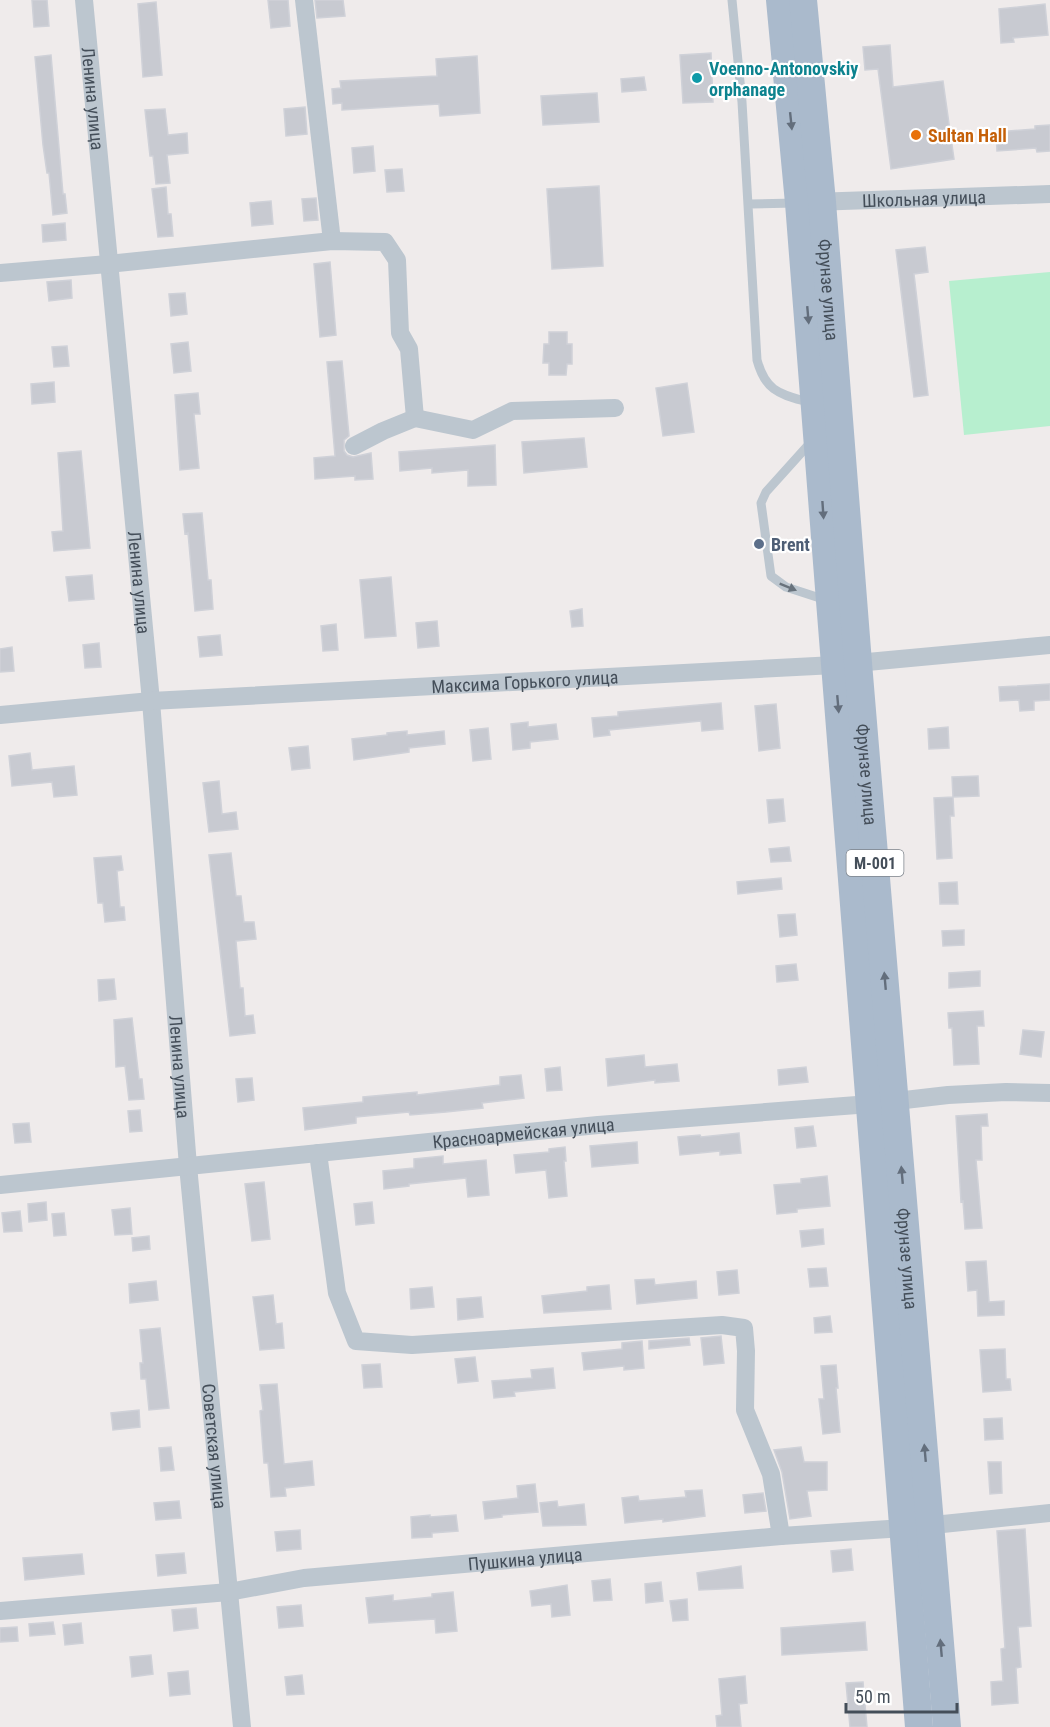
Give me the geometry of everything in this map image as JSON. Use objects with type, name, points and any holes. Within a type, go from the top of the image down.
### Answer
[{"type":"main road","name":"Фрунзе улица","points":[[780,0],[810,202],[883,1102],[917,1526],[920,1727]]},
{"type":"main road","name":"Фрунзе улица","points":[[803,0],[816,405],[830,601],[846,664]]},
{"type":"main road","name":"Фрунзе улица","points":[[917,1526],[947,1727]]},
{"type":"street","name":"Ленина улица","points":[[84,0],[152,701],[188,1166]]},
{"type":"street","points":[[304,0],[332,241]]},
{"type":"street","name":"Школьная улица","points":[[810,202],[1050,194]]},
{"type":"street","points":[[0,273],[332,241],[385,242],[397,260],[400,333],[410,349],[415,418]]},
{"type":"street","points":[[354,446],[415,418],[473,430],[512,411],[615,408]]},
{"type":"street","name":"Максима Горького улица","points":[[0,715],[152,701],[846,664],[1050,645]]},
{"type":"street","name":"Красноармейская улица","points":[[0,1185],[610,1124],[1006,1092],[1050,1093]]},
{"type":"street","points":[[318,1153],[337,1293],[356,1341],[412,1346],[722,1326],[744,1328],[745,1410],[771,1474],[781,1536]]},
{"type":"street","name":"Советская улица","points":[[188,1166],[242,1727]]},
{"type":"street","name":"Пушкина улица","points":[[0,1611],[228,1592],[304,1578],[1050,1513]]},
{"type":"lane","points":[[732,0],[742,102],[757,360],[761,375],[770,387],[777,392],[816,405]]},
{"type":"lane","points":[[749,204],[810,202]]},
{"type":"lane","points":[[818,434],[766,492],[761,503],[771,576],[786,587],[830,601]]},
{"type":"green space","points":[[1050,272],[1050,426],[964,435],[949,281]]},
{"type":"building","points":[[32,0],[47,0],[49,26],[34,27]]},
{"type":"building","points":[[268,0],[288,0],[290,26],[271,28]]},
{"type":"building","points":[[315,0],[343,0],[345,16],[317,18]]},
{"type":"building","points":[[156,2],[162,75],[143,77],[138,4]]},
{"type":"building","points":[[1045,4],[1048,35],[1013,38],[1014,42],[1001,43],[999,9]]},
{"type":"building","points":[[890,45],[893,87],[943,81],[954,159],[891,169],[878,69],[865,70],[863,47]]},
{"type":"building","name":"Voenno-Antonovskiy orphanage","points":[[711,53],[713,102],[683,103],[680,55]]},
{"type":"building","points":[[51,55],[63,194],[65,194],[67,213],[53,215],[49,173],[47,173],[43,145],[35,57]]},
{"type":"building","points":[[477,56],[480,113],[440,116],[439,104],[342,110],[342,103],[333,104],[332,89],[341,88],[340,81],[437,76],[436,59]]},
{"type":"building","points":[[644,77],[646,90],[622,92],[621,79]]},
{"type":"building","points":[[597,93],[599,122],[543,125],[541,96]]},
{"type":"building","points":[[305,107],[307,134],[286,136],[284,109]]},
{"type":"building","points":[[165,109],[168,135],[187,133],[188,153],[167,155],[170,183],[156,184],[153,156],[150,156],[145,110]]},
{"type":"building","points":[[1050,125],[1050,151],[1037,152],[1036,148],[997,151],[996,132],[1035,129],[1035,126]]},
{"type":"building","points":[[373,146],[375,171],[354,173],[352,148]]},
{"type":"building","points":[[402,169],[404,191],[387,192],[385,170]]},
{"type":"building","points":[[599,186],[603,266],[552,269],[547,189]]},
{"type":"building","points":[[166,187],[168,214],[171,214],[173,236],[158,237],[152,189]]},
{"type":"building","points":[[316,198],[318,220],[304,221],[302,199]]},
{"type":"building","points":[[271,201],[273,224],[252,226],[250,203]]},
{"type":"building","points":[[65,223],[66,240],[43,242],[42,225]]},
{"type":"building","points":[[925,247],[928,272],[914,274],[928,395],[914,397],[896,250]]},
{"type":"building","points":[[330,262],[336,335],[320,337],[314,264]]},
{"type":"building","points":[[71,280],[72,298],[49,301],[47,282]]},
{"type":"building","points":[[185,293],[187,314],[171,316],[169,294]]},
{"type":"building","points":[[549,332],[567,332],[567,344],[572,344],[572,364],[567,364],[566,375],[549,375],[549,363],[543,363],[544,344],[549,344]]},
{"type":"building","points":[[188,342],[191,371],[174,373],[171,344]]},
{"type":"building","points":[[67,346],[69,366],[54,367],[52,347]]},
{"type":"building","points":[[342,361],[349,436],[344,440],[344,451],[353,457],[371,453],[373,479],[355,480],[355,476],[315,479],[314,458],[335,456],[327,362]]},
{"type":"building","points":[[54,382],[55,402],[32,404],[31,384]]},
{"type":"building","points":[[687,383],[694,432],[663,436],[656,388]]},
{"type":"building","points":[[198,393],[200,414],[194,414],[199,468],[180,470],[175,395]]},
{"type":"building","points":[[584,438],[587,467],[524,473],[522,442]]},
{"type":"building","points":[[495,445],[496,485],[468,486],[468,470],[432,473],[432,468],[400,471],[399,452]]},
{"type":"building","points":[[81,451],[90,548],[54,551],[52,532],[63,531],[58,453]]},
{"type":"building","points":[[202,513],[213,609],[195,611],[188,533],[185,534],[183,514]]},
{"type":"building","points":[[92,575],[94,599],[69,601],[66,577]]},
{"type":"building","points":[[391,577],[396,636],[365,638],[360,580]]},
{"type":"building","points":[[582,609],[583,626],[572,627],[570,611]]},
{"type":"building","points":[[437,621],[439,646],[418,648],[416,623]]},
{"type":"building","points":[[336,624],[338,650],[323,651],[321,626]]},
{"type":"building","points":[[220,635],[222,655],[200,657],[198,637]]},
{"type":"building","points":[[99,643],[101,667],[85,668],[83,645]]},
{"type":"building","points":[[12,647],[14,671],[0,672],[0,649]]},
{"type":"building","points":[[1050,684],[1050,700],[1034,701],[1034,710],[1020,711],[1019,700],[1000,701],[999,687]]},
{"type":"building","points":[[721,703],[723,729],[702,731],[701,721],[609,730],[610,735],[594,737],[592,718],[618,716],[618,712]]},
{"type":"building","points":[[776,704],[780,748],[759,751],[755,706]]},
{"type":"building","points":[[528,722],[528,727],[556,724],[558,739],[530,742],[530,748],[513,750],[511,724]]},
{"type":"building","points":[[948,727],[949,748],[929,749],[928,729]]},
{"type":"building","points":[[488,728],[491,759],[473,761],[470,730]]},
{"type":"building","points":[[407,731],[407,735],[444,731],[445,744],[409,748],[409,752],[354,760],[352,739]]},
{"type":"building","points":[[308,746],[310,768],[292,770],[289,748]]},
{"type":"building","points":[[30,753],[32,770],[74,766],[77,795],[54,797],[52,782],[12,786],[9,756]]},
{"type":"building","points":[[978,776],[979,796],[953,797],[952,777]]},
{"type":"building","points":[[219,781],[222,814],[236,812],[238,829],[209,832],[203,783]]},
{"type":"building","points":[[953,797],[954,816],[950,816],[952,858],[937,859],[934,798]]},
{"type":"building","points":[[783,799],[785,821],[769,823],[767,800]]},
{"type":"building","points":[[789,847],[791,861],[771,862],[769,849]]},
{"type":"building","points":[[231,853],[236,896],[241,896],[244,922],[254,922],[256,939],[236,941],[245,1016],[253,1015],[255,1033],[230,1036],[209,855]]},
{"type":"building","points":[[121,856],[123,870],[117,871],[120,907],[124,907],[125,920],[105,922],[103,903],[98,903],[94,858]]},
{"type":"building","points":[[781,878],[782,889],[738,894],[737,882]]},
{"type":"building","points":[[957,882],[958,904],[940,904],[939,883]]},
{"type":"building","points":[[795,914],[797,935],[780,937],[778,915]]},
{"type":"building","points":[[964,930],[964,945],[943,946],[942,931]]},
{"type":"building","points":[[796,964],[798,980],[777,982],[776,966]]},
{"type":"building","points":[[980,971],[980,986],[949,988],[949,973]]},
{"type":"building","points":[[114,979],[116,999],[99,1001],[98,980]]},
{"type":"building","points":[[983,1011],[984,1026],[977,1026],[979,1064],[954,1065],[952,1028],[949,1028],[948,1013]]},
{"type":"building","points":[[132,1018],[139,1079],[142,1079],[144,1099],[129,1100],[125,1066],[116,1067],[114,1020]]},
{"type":"building","points":[[1023,1030],[1044,1032],[1041,1057],[1020,1054]]},
{"type":"building","points":[[644,1055],[645,1067],[677,1064],[679,1081],[655,1083],[655,1080],[608,1086],[606,1059]]},
{"type":"building","points":[[560,1067],[562,1090],[547,1091],[545,1069]]},
{"type":"building","points":[[806,1067],[808,1082],[779,1085],[778,1070]]},
{"type":"building","points":[[521,1075],[524,1098],[482,1103],[483,1108],[410,1115],[409,1112],[356,1117],[356,1123],[305,1130],[303,1108],[363,1102],[363,1097],[417,1092],[417,1095],[500,1085],[500,1077]]},
{"type":"building","points":[[252,1078],[254,1100],[238,1102],[236,1079]]},
{"type":"building","points":[[140,1110],[142,1131],[130,1132],[128,1111]]},
{"type":"building","points":[[987,1114],[988,1126],[981,1126],[982,1160],[976,1160],[982,1228],[965,1229],[963,1201],[961,1202],[956,1116]]},
{"type":"building","points":[[29,1123],[31,1142],[15,1143],[13,1124]]},
{"type":"building","points":[[813,1126],[816,1146],[797,1148],[795,1128]]},
{"type":"building","points":[[739,1133],[741,1153],[720,1155],[720,1151],[680,1155],[678,1137]]},
{"type":"building","points":[[637,1142],[638,1163],[592,1167],[590,1146]]},
{"type":"building","points":[[565,1147],[567,1196],[549,1198],[546,1170],[516,1173],[514,1155],[549,1152],[549,1149]]},
{"type":"building","points":[[443,1156],[443,1164],[486,1160],[489,1195],[468,1197],[466,1178],[384,1189],[383,1171],[414,1168],[414,1159]]},
{"type":"building","points":[[827,1176],[830,1206],[797,1209],[797,1212],[777,1214],[774,1185],[801,1183],[801,1179]]},
{"type":"building","points":[[264,1182],[270,1239],[252,1241],[245,1184]]},
{"type":"building","points":[[46,1202],[47,1220],[29,1222],[28,1204]]},
{"type":"building","points":[[372,1202],[374,1223],[356,1225],[354,1204]]},
{"type":"building","points":[[130,1208],[132,1234],[115,1235],[112,1210]]},
{"type":"building","points":[[20,1211],[22,1231],[4,1232],[2,1213]]},
{"type":"building","points":[[64,1213],[66,1235],[54,1236],[52,1214]]},
{"type":"building","points":[[823,1229],[824,1244],[802,1247],[800,1231]]},
{"type":"building","points":[[149,1236],[150,1249],[133,1251],[132,1238]]},
{"type":"building","points":[[986,1261],[989,1302],[1004,1301],[1004,1315],[978,1316],[977,1290],[968,1291],[966,1262]]},
{"type":"building","points":[[826,1268],[828,1286],[810,1287],[808,1269]]},
{"type":"building","points":[[737,1270],[739,1293],[719,1295],[717,1272]]},
{"type":"building","points":[[654,1279],[655,1285],[696,1281],[697,1298],[637,1304],[635,1280]]},
{"type":"building","points":[[156,1281],[158,1300],[130,1303],[129,1284]]},
{"type":"building","points":[[609,1285],[611,1309],[544,1313],[542,1296],[587,1291],[587,1287]]},
{"type":"building","points":[[432,1287],[434,1307],[411,1309],[410,1289]]},
{"type":"building","points":[[273,1295],[276,1324],[282,1323],[284,1348],[260,1350],[253,1297]]},
{"type":"building","points":[[481,1297],[483,1317],[458,1320],[457,1299]]},
{"type":"building","points":[[830,1316],[832,1332],[815,1333],[814,1318]]},
{"type":"building","points":[[160,1328],[169,1408],[149,1410],[146,1379],[141,1379],[140,1363],[143,1363],[140,1330]]},
{"type":"building","points":[[721,1336],[724,1363],[704,1365],[701,1338]]},
{"type":"building","points":[[689,1338],[690,1345],[649,1349],[649,1341]]},
{"type":"building","points":[[642,1341],[644,1368],[624,1370],[624,1366],[584,1370],[582,1353],[622,1349],[622,1343]]},
{"type":"building","points":[[1005,1349],[1006,1379],[1010,1379],[1011,1390],[983,1392],[980,1350]]},
{"type":"building","points":[[475,1357],[478,1381],[458,1383],[455,1359]]},
{"type":"building","points":[[380,1364],[382,1387],[364,1388],[362,1365]]},
{"type":"building","points":[[836,1365],[840,1432],[823,1434],[819,1399],[824,1399],[821,1366]]},
{"type":"building","points":[[553,1368],[555,1388],[514,1392],[515,1396],[494,1398],[492,1381],[532,1378],[531,1370]]},
{"type":"building","points":[[277,1384],[284,1464],[312,1461],[314,1485],[285,1488],[286,1496],[271,1497],[268,1463],[264,1463],[260,1385]]},
{"type":"building","points":[[139,1410],[140,1427],[113,1430],[111,1413]]},
{"type":"building","points":[[1002,1418],[1003,1439],[985,1440],[984,1419]]},
{"type":"building","points":[[171,1447],[174,1470],[161,1471],[159,1448]]},
{"type":"building","points":[[801,1447],[804,1462],[827,1462],[827,1490],[807,1491],[811,1516],[790,1519],[782,1472],[774,1450]]},
{"type":"building","points":[[988,1462],[1001,1462],[1002,1493],[990,1494]]},
{"type":"building","points":[[535,1484],[538,1512],[485,1519],[483,1502],[518,1498],[517,1486]]},
{"type":"building","points":[[702,1490],[705,1516],[663,1522],[663,1519],[625,1523],[622,1498],[638,1496],[639,1501],[686,1497],[685,1491]]},
{"type":"building","points":[[763,1493],[766,1511],[745,1513],[743,1495]]},
{"type":"building","points":[[179,1501],[181,1518],[156,1520],[154,1503]]},
{"type":"building","points":[[557,1501],[558,1507],[584,1504],[586,1525],[543,1526],[540,1503]]},
{"type":"building","points":[[430,1515],[430,1517],[456,1515],[458,1531],[432,1533],[432,1537],[412,1538],[411,1517]]},
{"type":"building","points":[[1025,1529],[1031,1626],[1018,1627],[1021,1667],[1016,1668],[1018,1703],[992,1705],[991,1682],[1003,1681],[1001,1649],[1005,1648],[997,1531]]},
{"type":"building","points":[[300,1530],[301,1549],[277,1551],[275,1532]]},
{"type":"building","points":[[851,1549],[853,1570],[833,1572],[831,1551]]},
{"type":"building","points":[[184,1553],[186,1573],[158,1576],[156,1555]]},
{"type":"building","points":[[82,1554],[84,1574],[25,1580],[23,1558]]},
{"type":"building","points":[[741,1566],[743,1588],[699,1590],[697,1573]]},
{"type":"building","points":[[610,1579],[612,1600],[594,1601],[592,1581]]},
{"type":"building","points":[[661,1582],[663,1601],[646,1603],[645,1584]]},
{"type":"building","points":[[567,1585],[570,1615],[552,1617],[551,1604],[532,1606],[530,1591]]},
{"type":"building","points":[[453,1592],[457,1631],[436,1633],[435,1619],[369,1623],[366,1598],[393,1595],[393,1601],[432,1597],[432,1594]]},
{"type":"building","points":[[687,1599],[688,1620],[673,1621],[670,1601]]},
{"type":"building","points":[[301,1605],[303,1626],[279,1628],[277,1607]]},
{"type":"building","points":[[196,1608],[198,1628],[174,1631],[172,1610]]},
{"type":"building","points":[[53,1622],[55,1634],[30,1636],[29,1624]]},
{"type":"building","points":[[865,1622],[867,1650],[782,1655],[781,1628]]},
{"type":"building","points":[[81,1623],[83,1643],[65,1645],[63,1625]]},
{"type":"building","points":[[17,1627],[18,1641],[0,1642],[0,1628]]},
{"type":"building","points":[[151,1655],[153,1674],[132,1677],[130,1657]]},
{"type":"building","points":[[188,1671],[190,1694],[170,1696],[168,1673]]},
{"type":"building","points":[[302,1675],[304,1694],[287,1695],[285,1677]]},
{"type":"building","points":[[745,1676],[747,1703],[739,1704],[741,1727],[717,1727],[716,1716],[722,1715],[719,1679]]},
{"type":"building","points":[[863,1682],[867,1727],[850,1727],[846,1683]]},
{"type":"place","name":"Voenno-Antonovskiy orphanage","points":[[697,78]]},
{"type":"place","name":"Sultan Hall","points":[[916,135]]},
{"type":"place","name":"Brent","points":[[759,544]]}]
